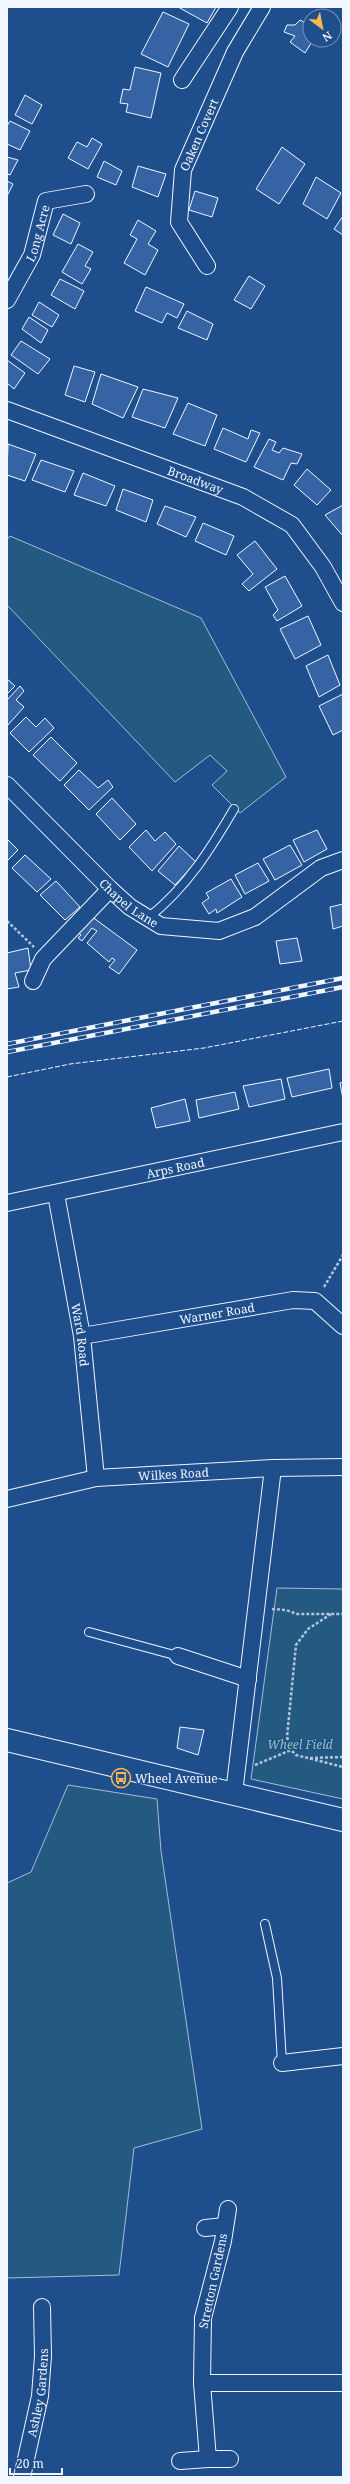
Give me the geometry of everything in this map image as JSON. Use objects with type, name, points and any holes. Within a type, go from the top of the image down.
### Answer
[{"type":"street","points":[[182,80],[230,7]]},
{"type":"street","name":"Oaken Covert","points":[[207,266],[179,222],[183,170],[235,52],[262,7]]},
{"type":"street","name":"Long Acre","points":[[7,300],[32,255],[46,201],[86,194]]},
{"type":"street","name":"Broadway","points":[[7,410],[243,497],[292,525],[323,567],[343,603]]},
{"type":"street","name":"Chapel Lane","points":[[7,785],[110,889],[130,906],[161,926],[219,931],[255,917],[321,868],[343,860]]},
{"type":"street","points":[[33,981],[43,959],[110,889]]},
{"type":"street","name":"Arps Road","points":[[7,1203],[56,1194],[343,1132]]},
{"type":"street","name":"Ward Road","points":[[56,1194],[82,1336],[96,1478]]},
{"type":"street","name":"Warner Road","points":[[82,1336],[293,1300],[315,1301]]},
{"type":"street","points":[[315,1301],[334,1316],[343,1326]]},
{"type":"street","name":"Wilkes Road","points":[[7,1499],[96,1478],[273,1468],[343,1467]]},
{"type":"street","points":[[235,1783],[273,1468]]},
{"type":"street","points":[[178,1656],[248,1679]]},
{"type":"street","points":[[7,1740],[235,1783],[343,1820]]},
{"type":"street","points":[[282,2063],[343,2056]]},
{"type":"street","name":"Stretton Gardens","points":[[208,2459],[202,2383],[203,2318],[228,2209]]},
{"type":"street","name":"Stretton Gardens","points":[[205,2228],[225,2226]]},
{"type":"street","name":"Ashley Gardens","points":[[22,2477],[40,2396],[43,2356],[42,2306]]},
{"type":"street","points":[[202,2383],[343,2383]]},
{"type":"street","points":[[180,2461],[230,2459]]},
{"type":"lane","points":[[148,918],[165,904],[204,859],[234,808]]},
{"type":"lane","points":[[89,1632],[178,1656]]},
{"type":"lane","points":[[266,1924],[277,1978],[282,2063]]},
{"type":"path","points":[[315,1301],[343,1255]]},
{"type":"path","points":[[256,1607],[286,1610],[297,1614],[343,1614]]},
{"type":"path","points":[[331,1614],[308,1629],[296,1646],[287,1737],[291,1750],[306,1758],[343,1767]]},
{"type":"path","points":[[235,1783],[291,1750]]},
{"type":"path","points":[[306,1758],[343,1757]]},
{"type":"green space","points":[[10,536],[201,618],[286,777],[240,813],[212,785],[227,771],[210,755],[175,782],[7,605],[7,540]]},
{"type":"green space","name":"Wheel Field","points":[[277,1588],[343,1589],[343,1799],[251,1779]]},
{"type":"green space","points":[[68,1785],[157,1799],[161,1851],[202,2129],[134,2148],[119,2275],[7,2278],[7,1883],[31,1872]]},
{"type":"building","points":[[178,7],[216,7],[207,23]]},
{"type":"building","points":[[163,12],[189,24],[168,67],[141,54]]},
{"type":"building","points":[[300,20],[302,21],[302,48],[308,48],[305,53],[290,42],[295,36],[284,32],[287,25],[295,25]]},
{"type":"building","points":[[135,67],[161,73],[151,118],[126,112],[128,104],[120,103],[123,89],[130,90]]},
{"type":"building","points":[[25,95],[42,105],[32,124],[15,115]]},
{"type":"building","points":[[10,121],[30,131],[20,150],[7,144],[7,126]]},
{"type":"building","points":[[92,138],[102,144],[88,169],[68,158],[77,142],[87,147]]},
{"type":"building","points":[[282,147],[305,164],[279,204],[256,189]]},
{"type":"building","points":[[7,157],[18,160],[10,175],[7,174]]},
{"type":"building","points":[[104,161],[122,171],[116,185],[97,177]]},
{"type":"building","points":[[138,166],[166,174],[158,197],[132,187]]},
{"type":"building","points":[[316,177],[341,193],[327,219],[303,204]]},
{"type":"building","points":[[7,181],[13,184],[7,196]]},
{"type":"building","points":[[195,191],[218,198],[212,217],[189,210]]},
{"type":"building","points":[[63,214],[80,223],[71,244],[53,235]]},
{"type":"building","points":[[343,216],[343,235],[334,229]]},
{"type":"building","points":[[138,220],[156,231],[148,244],[158,250],[145,275],[124,263],[137,239],[130,235]]},
{"type":"building","points":[[78,244],[93,252],[85,266],[91,269],[82,284],[62,272]]},
{"type":"building","points":[[249,276],[265,286],[251,309],[234,300]]},
{"type":"building","points":[[60,279],[84,291],[75,309],[51,295]]},
{"type":"building","points":[[146,287],[184,304],[177,318],[167,313],[162,323],[135,311]]},
{"type":"building","points":[[39,302],[59,315],[52,327],[32,315]]},
{"type":"building","points":[[187,311],[213,324],[207,340],[178,328]]},
{"type":"building","points":[[29,317],[48,330],[41,343],[22,329]]},
{"type":"building","points":[[21,341],[50,359],[38,374],[11,355]]},
{"type":"building","points":[[7,360],[25,373],[14,389],[7,383]]},
{"type":"building","points":[[74,366],[95,372],[85,402],[65,395]]},
{"type":"building","points":[[101,374],[138,387],[123,418],[92,404]]},
{"type":"building","points":[[143,389],[178,398],[165,428],[132,417]]},
{"type":"building","points":[[188,403],[217,415],[205,446],[173,434]]},
{"type":"building","points":[[223,428],[248,439],[251,430],[260,433],[246,462],[214,449]]},
{"type":"building","points":[[269,439],[276,442],[272,450],[279,453],[283,448],[302,454],[297,464],[291,463],[283,480],[254,467]]},
{"type":"building","points":[[8,444],[36,454],[25,481],[7,475]]},
{"type":"building","points":[[41,460],[74,471],[65,492],[32,480]]},
{"type":"building","points":[[307,469],[331,490],[317,505],[294,485]]},
{"type":"building","points":[[83,473],[115,486],[106,506],[74,495]]},
{"type":"building","points":[[123,489],[153,500],[146,522],[116,510]]},
{"type":"building","points":[[343,505],[343,536],[325,515]]},
{"type":"building","points":[[165,506],[196,517],[186,537],[157,524]]},
{"type":"building","points":[[203,523],[234,536],[226,555],[195,541]]},
{"type":"building","points":[[255,541],[277,569],[249,591],[242,584],[253,574],[237,555]]},
{"type":"building","points":[[285,576],[302,606],[277,621],[273,615],[278,610],[265,587]]},
{"type":"building","points":[[308,616],[321,645],[295,659],[280,629]]},
{"type":"building","points":[[328,655],[340,685],[319,697],[306,666]]},
{"type":"building","points":[[7,679],[15,686],[7,694]]},
{"type":"building","points":[[20,686],[24,691],[16,700],[24,707],[7,726],[7,700]]},
{"type":"building","points":[[343,694],[343,730],[333,735],[319,706]]},
{"type":"building","points":[[26,717],[36,727],[45,718],[54,728],[29,752],[10,733]]},
{"type":"building","points":[[51,737],[77,763],[60,781],[33,755]]},
{"type":"building","points":[[79,770],[98,788],[108,780],[113,787],[89,810],[64,785]]},
{"type":"building","points":[[112,798],[136,824],[120,840],[96,814]]},
{"type":"building","points":[[146,830],[155,841],[165,832],[176,844],[152,871],[129,847]]},
{"type":"building","points":[[317,830],[327,849],[304,862],[293,840]]},
{"type":"building","points":[[7,839],[18,850],[7,861]]},
{"type":"building","points":[[290,845],[302,865],[275,880],[263,859]]},
{"type":"building","points":[[179,846],[196,862],[175,885],[158,871]]},
{"type":"building","points":[[25,855],[51,879],[37,892],[12,868]]},
{"type":"building","points":[[258,863],[269,881],[245,894],[235,875]]},
{"type":"building","points":[[231,879],[242,897],[217,913],[216,909],[209,914],[202,903],[209,898],[206,893]]},
{"type":"building","points":[[56,881],[80,907],[65,920],[40,895]]},
{"type":"building","points":[[343,904],[343,926],[333,929],[330,907]]},
{"type":"building","points":[[91,916],[137,950],[119,974],[109,967],[115,960],[112,958],[109,962],[87,943],[97,931],[92,928],[82,941],[78,938],[81,935],[75,931]]},
{"type":"building","points":[[297,938],[302,961],[280,964],[276,941]]},
{"type":"building","points":[[28,948],[31,970],[15,973],[19,987],[7,989],[7,953]]},
{"type":"building","points":[[329,1069],[332,1088],[292,1097],[287,1078]]},
{"type":"building","points":[[281,1079],[285,1099],[249,1107],[243,1086]]},
{"type":"building","points":[[343,1082],[343,1099],[340,1083]]},
{"type":"building","points":[[235,1092],[239,1109],[199,1118],[196,1100]]},
{"type":"building","points":[[185,1099],[190,1121],[156,1128],[151,1108]]},
{"type":"building","points":[[180,1727],[204,1730],[198,1755],[177,1748]]},
{"type":"railway","points":[[7,1044],[343,978]]},
{"type":"railway","points":[[7,1052],[343,987]]},
{"type":"fence","points":[[7,1077],[70,1064],[204,1048],[343,1021]]},
{"type":"place","name":"Wheel Avenue","points":[[121,1778]]}]
